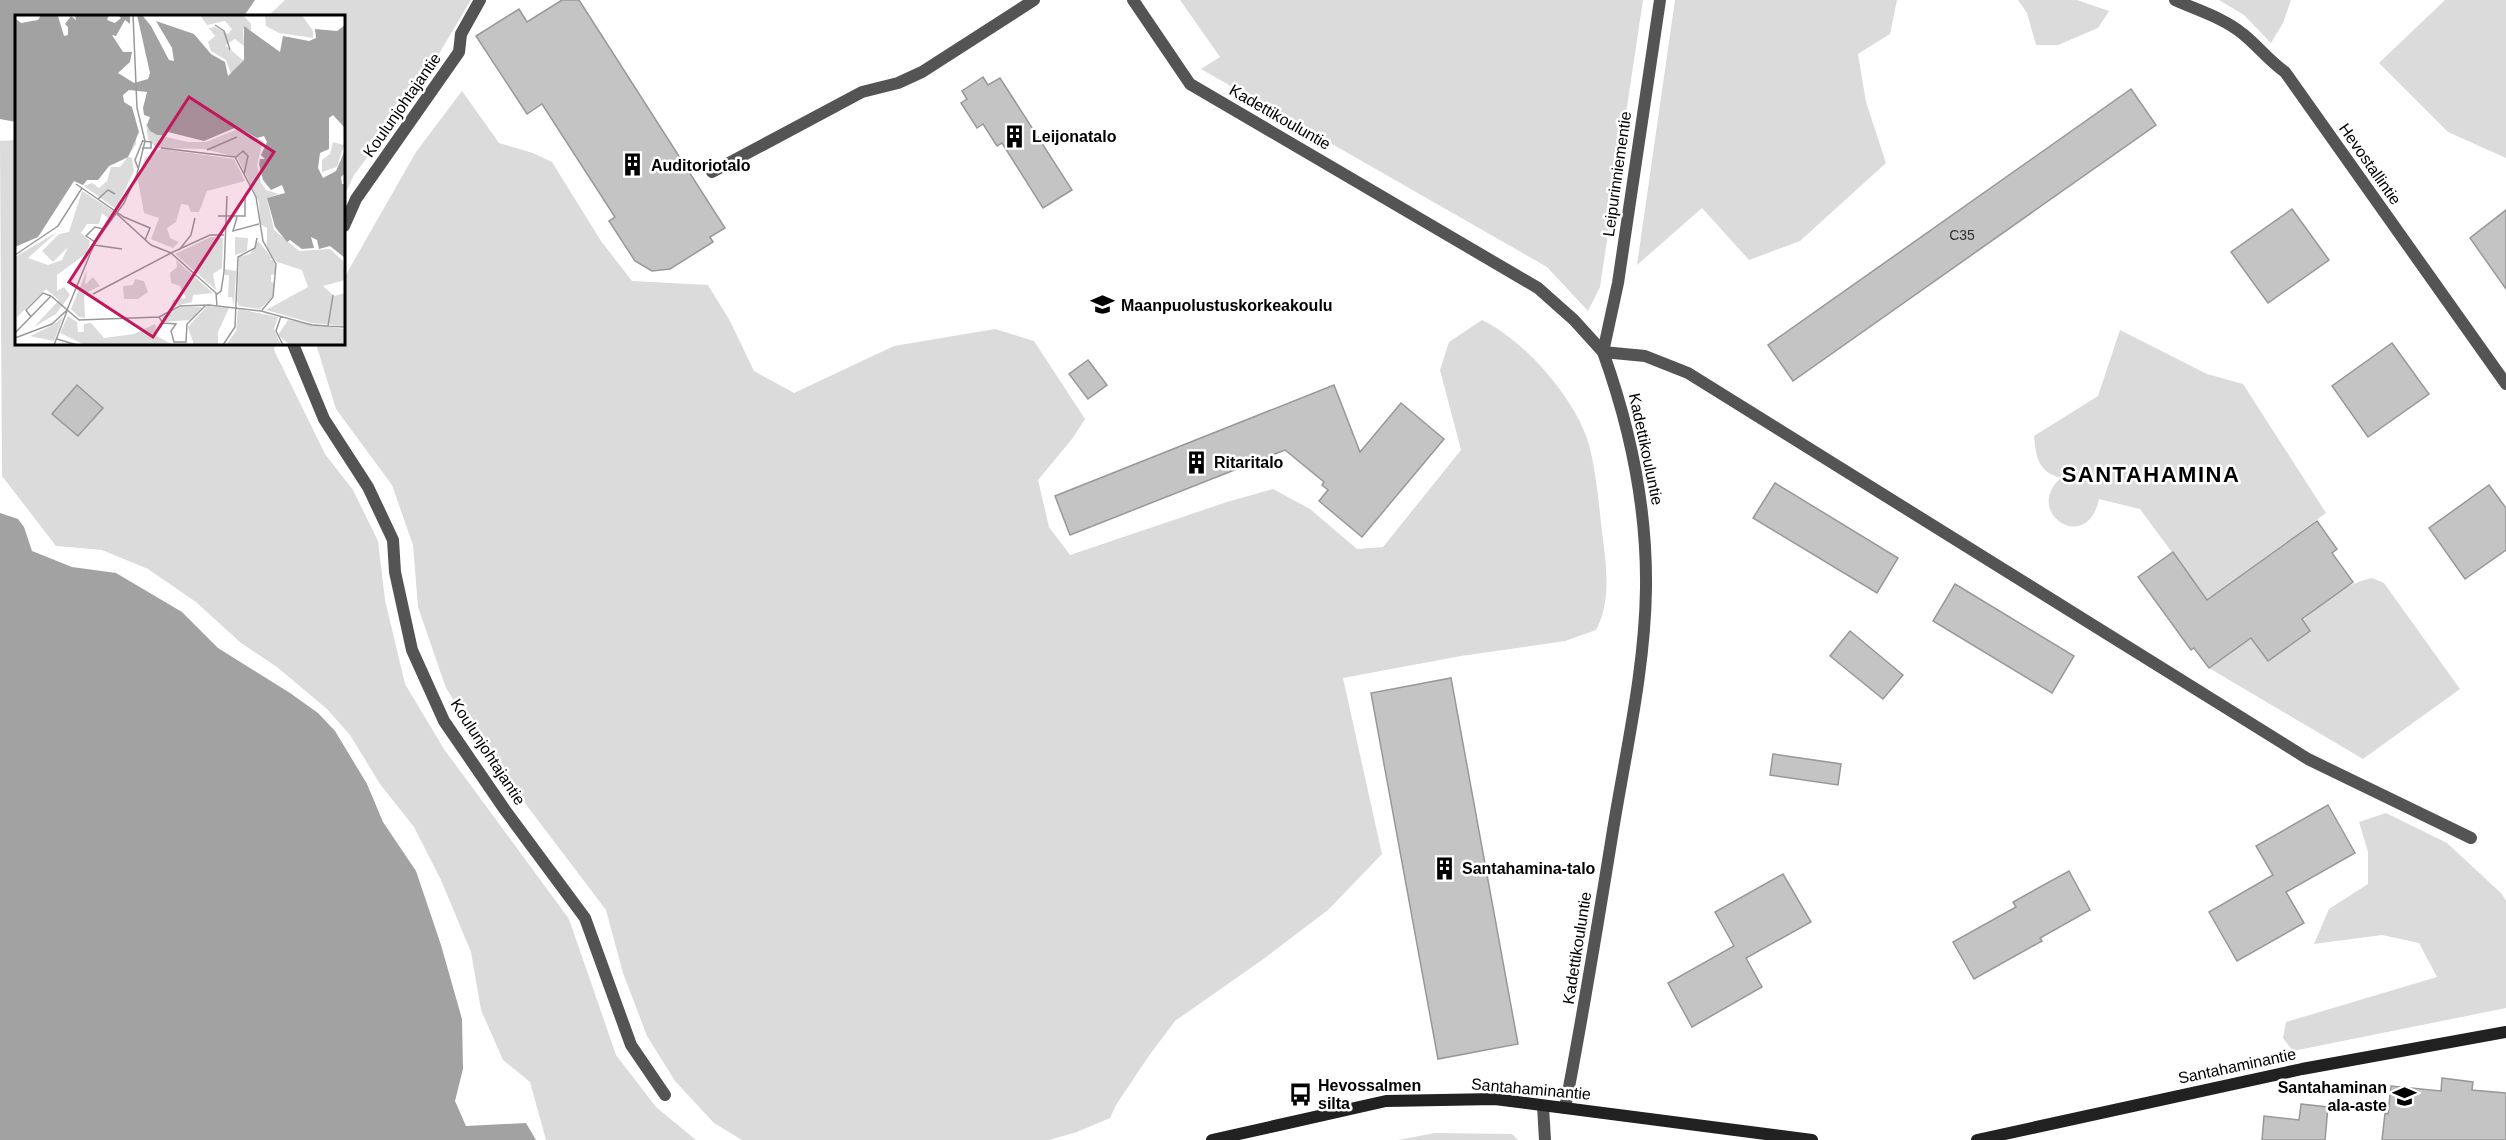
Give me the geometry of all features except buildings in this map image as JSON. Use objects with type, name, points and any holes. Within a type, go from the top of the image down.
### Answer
[{"type":"main road","name":"Santahaminantie","points":[[1977,1140],[2302,1069],[2506,1032]]},
{"type":"main road","name":"Santahaminantie","points":[[1212,1140],[1386,1101],[1495,1099],[1812,1140]]},
{"type":"street","name":"Koulunjohtajantie","points":[[345,224],[356,199],[459,52],[461,34],[480,0]]},
{"type":"street","points":[[712,172],[862,92],[898,83],[922,72],[1034,0]]},
{"type":"street","name":"Kadettikouluntie","points":[[1133,0],[1190,84],[1538,288],[1574,320],[1603,352],[1622,408],[1643,515],[1646,588],[1640,663],[1565,1108]]},
{"type":"street","name":"Leipurinniementie","points":[[1603,352],[1618,283],[1660,0]]},
{"type":"street","name":"Hevostallintie","points":[[2175,0],[2214,17],[2242,33],[2267,60],[2285,72],[2506,384]]},
{"type":"street","name":"Koulunjohtajantie","points":[[292,345],[324,419],[368,487],[393,540],[395,572],[412,650],[444,721],[505,810],[585,918],[631,1045],[665,1095]]},
{"type":"street","points":[[1603,352],[1645,356],[1688,373],[2308,759],[2471,838]]},
{"type":"street","points":[[1544,1106],[1545,1140]]},
{"type":"shaded area","points":[[0,0],[255,0],[245,15],[15,15],[15,122],[0,119]]},
{"type":"shaded area","points":[[285,0],[471,0],[415,94],[354,175],[345,194],[345,15],[269,15]]},
{"type":"shaded area","points":[[1180,0],[1643,0],[1600,287],[1588,311],[1547,267],[1201,69],[1220,57]]},
{"type":"shaded area","points":[[1675,0],[1897,0],[1890,34],[1858,54],[1866,102],[1886,163],[1800,241],[1749,260],[1702,208],[1637,265]]},
{"type":"shaded area","points":[[2018,0],[2077,0],[2109,11],[2098,28],[2058,45],[2036,45],[2027,13]]},
{"type":"shaded area","points":[[2219,0],[2291,0],[2283,23],[2271,43],[2244,15]]},
{"type":"shaded area","points":[[2445,0],[2506,0],[2506,158],[2448,132],[2379,63]]},
{"type":"shaded area","points":[[462,91],[499,143],[533,153],[552,162],[601,241],[632,281],[708,285],[730,321],[754,371],[794,393],[894,346],[995,329],[1034,341],[1085,419],[1072,439],[1038,480],[1049,527],[1070,555],[1227,502],[1273,489],[1310,509],[1357,549],[1383,547],[1461,450],[1440,370],[1449,342],[1482,320],[1513,340],[1542,368],[1568,400],[1585,433],[1596,481],[1606,569],[1606,594],[1601,619],[1596,630],[1565,641],[1461,656],[1343,678],[1382,854],[1328,910],[1175,1021],[1148,1057],[1110,1118],[1077,1132],[1049,1140],[742,1140],[714,1123],[675,1081],[647,1036],[623,973],[606,910],[490,757],[446,688],[418,607],[413,545],[392,485],[336,409],[316,345],[345,345],[345,276],[416,152]]},
{"type":"shaded area","points":[[15,140],[15,345],[275,345],[274,350],[325,454],[353,490],[378,541],[385,600],[405,684],[444,749],[569,919],[616,1055],[656,1107],[696,1140],[546,1140],[530,1082],[503,1060],[481,1010],[471,952],[441,880],[414,827],[380,784],[350,735],[327,709],[277,667],[241,643],[196,602],[148,569],[102,550],[56,546],[2,476],[0,141]]},
{"type":"shaded area","points":[[2120,330],[2207,374],[2243,384],[2326,513],[2207,600],[2140,509],[2099,499],[2092,516],[2083,525],[2071,526],[2061,523],[2053,515],[2049,504],[2051,491],[2061,478],[2043,468],[2037,457],[2034,436],[2098,396]]},
{"type":"shaded area","points":[[0,513],[18,519],[24,527],[32,551],[72,567],[116,573],[182,612],[218,648],[290,693],[318,713],[335,731],[367,784],[383,822],[416,871],[441,945],[462,1019],[463,1069],[455,1101],[466,1126],[526,1123],[536,1140],[0,1140]]},
{"type":"shaded area","points":[[2372,578],[2384,583],[2460,689],[2363,759],[2209,668],[2251,638],[2268,661],[2301,622],[2327,600],[2341,590]]},
{"type":"shaded area","points":[[2386,813],[2447,843],[2502,894],[2506,901],[2506,1008],[2293,1051],[2283,1038],[2286,1022],[2437,977],[2419,943],[2382,935],[2314,944],[2329,909],[2368,884],[2368,852],[2359,822]]},
{"type":"shaded area","points":[[1435,1133],[1512,1134],[1518,1140],[1398,1140]]},
{"type":"place","name":"Leijonatalo","points":[[1014,136]]},
{"type":"place","name":"Auditoriotalo","points":[[633,165]]},
{"type":"place","name":"Maanpuolustuskorkeakoulu","points":[[1103,305]]},
{"type":"place","name":"Ritaritalo","points":[[1196,462]]},
{"type":"place","name":"Santahamina-talo","points":[[1444,868]]},
{"type":"place","name":"Hevossalmen silta","points":[[1300,1094]]},
{"type":"place","name":"Santahaminan ala-aste","points":[[2405,1096]]},
{"type":"district","name":"SANTAHAMINA","points":[[2151,474]]}]
